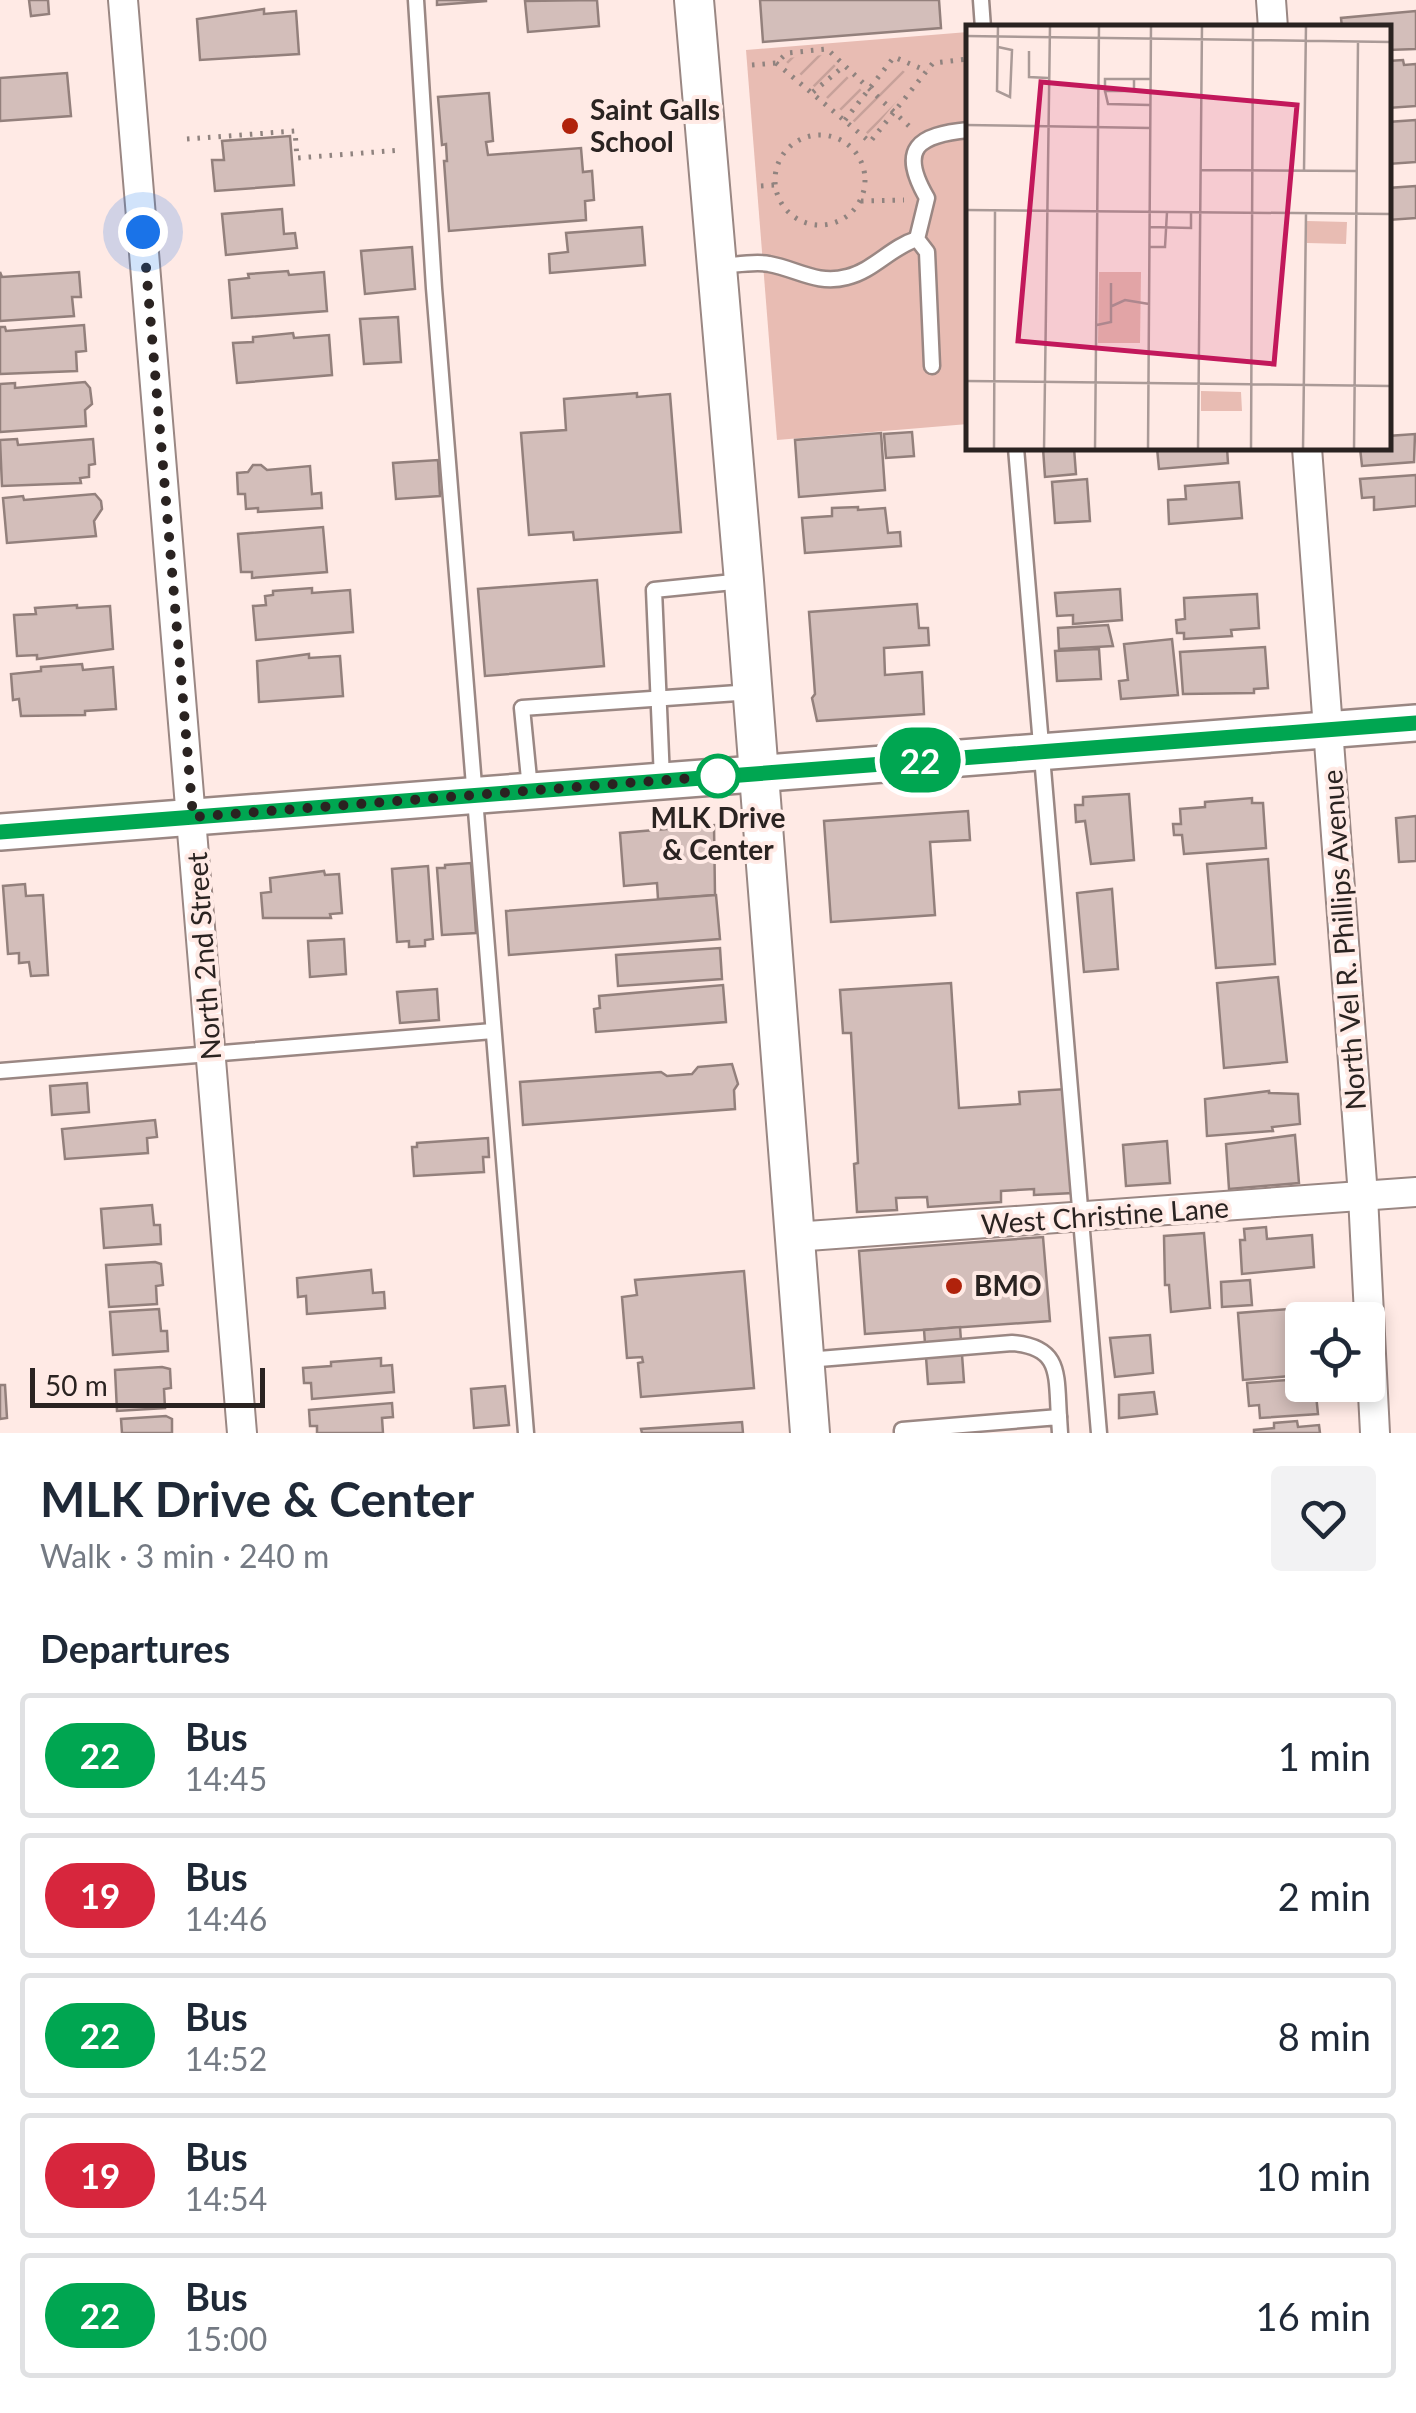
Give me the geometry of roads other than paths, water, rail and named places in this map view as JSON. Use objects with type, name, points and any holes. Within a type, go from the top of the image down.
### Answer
[{"type":"main road","points":[[694,0],[810,1433]]},
{"type":"street","name":"North 2nd Street","points":[[124,0],[242,1433]]},
{"type":"street","points":[[1271,0],[1273,25]]},
{"type":"street","name":"North Vel R. Phillips Avenue","points":[[1307,450],[1363,1196],[1375,1433]]},
{"type":"street","points":[[0,832],[1416,723]]},
{"type":"street","name":"West Christine Lane","points":[[794,1237],[1416,1192]]},
{"type":"lane","points":[[416,0],[492,1032],[526,1433]]},
{"type":"lane","points":[[981,0],[983,25]]},
{"type":"lane","points":[[917,239],[927,198],[914,176],[914,153],[922,140],[944,132],[966,130]]},
{"type":"lane","points":[[718,266],[768,263],[820,280],[848,277],[873,265],[900,244],[917,239]]},
{"type":"lane","points":[[917,239],[927,252],[932,366]]},
{"type":"lane","points":[[1016,450],[1099,1433]]},
{"type":"lane","points":[[662,780],[654,590],[744,582]]},
{"type":"lane","points":[[530,789],[522,708],[752,692]]},
{"type":"lane","points":[[0,1071],[492,1032]]},
{"type":"lane","points":[[804,1360],[1035,1345],[1048,1354],[1056,1370],[1060,1433]]},
{"type":"lane","points":[[902,1433],[1059,1417]]},
{"type":"place","name":"Saint Galls School","points":[[570,126]]},
{"type":"place","name":"MLK Drive & Center","points":[[718,776]]},
{"type":"place","name":"BMO","points":[[954,1286]]}]
